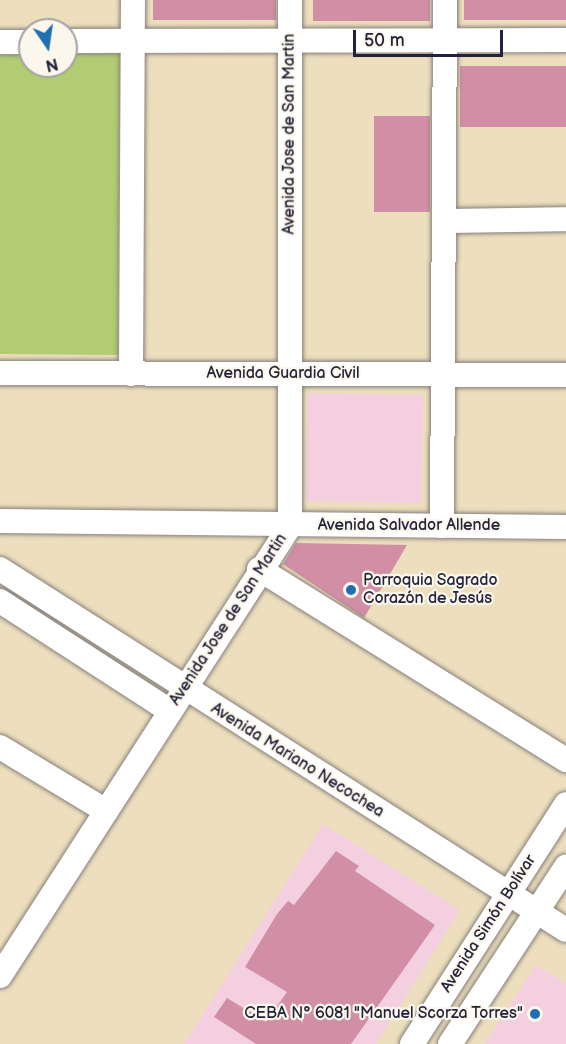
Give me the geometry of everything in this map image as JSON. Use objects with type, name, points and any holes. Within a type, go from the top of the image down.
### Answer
[{"type":"street","points":[[131,374],[133,0]]},
{"type":"street","name":"Avenida Jose de San Martin","points":[[0,975],[259,568],[290,526],[290,0]]},
{"type":"street","points":[[442,526],[445,0]]},
{"type":"street","points":[[78,42],[566,40]]},
{"type":"street","points":[[0,42],[18,42]]},
{"type":"street","points":[[444,221],[566,219]]},
{"type":"street","name":"Avenida Guardia Civil","points":[[0,373],[566,375]]},
{"type":"street","name":"Avenida Salvador Allende","points":[[0,521],[290,526],[566,527]]},
{"type":"street","points":[[259,568],[566,760]]},
{"type":"street","name":"Avenida Mariano Necochea","points":[[0,569],[184,689],[566,930]]},
{"type":"street","points":[[0,601],[170,711]]},
{"type":"street","points":[[0,747],[105,811]]},
{"type":"street","name":"Avenida Simón Bolívar","points":[[412,1044],[566,804]]},
{"type":"street","name":"Avenida Simón Bolívar","points":[[450,1044],[566,867]]},
{"type":"shaded area","points":[[308,393],[423,395],[421,503],[306,501]]},
{"type":"shaded area","points":[[323,824],[460,910],[376,1044],[184,1044]]},
{"type":"shaded area","name":"CEBA N° 6081 \"Manuel Scorza Torres\"","points":[[536,965],[566,984],[566,1044],[485,1044]]},
{"type":"green space","points":[[120,53],[118,355],[0,354],[0,55],[18,55],[18,78],[78,78],[78,54]]},
{"type":"building","points":[[153,0],[276,0],[276,20],[153,20]]},
{"type":"building","points":[[313,0],[430,0],[430,21],[313,21]]},
{"type":"building","points":[[464,0],[566,0],[566,20],[464,20]]},
{"type":"building","points":[[460,66],[566,66],[566,127],[460,127]]},
{"type":"building","points":[[374,116],[430,116],[430,212],[374,212]]},
{"type":"building","name":"Parroquia Sagrado Corazón de Jesús","points":[[296,543],[407,545],[364,618],[283,564]]},
{"type":"building","points":[[336,851],[359,866],[355,871],[435,925],[351,1044],[256,1044],[214,1017],[227,998],[266,1022],[287,992],[245,967],[277,914],[288,901],[294,905]]},
{"type":"place","name":"Parroquia Sagrado Corazón de Jesús","points":[[351,590]]},
{"type":"place","name":"CEBA N° 6081 \"Manuel Scorza Torres\"","points":[[535,1014]]}]
